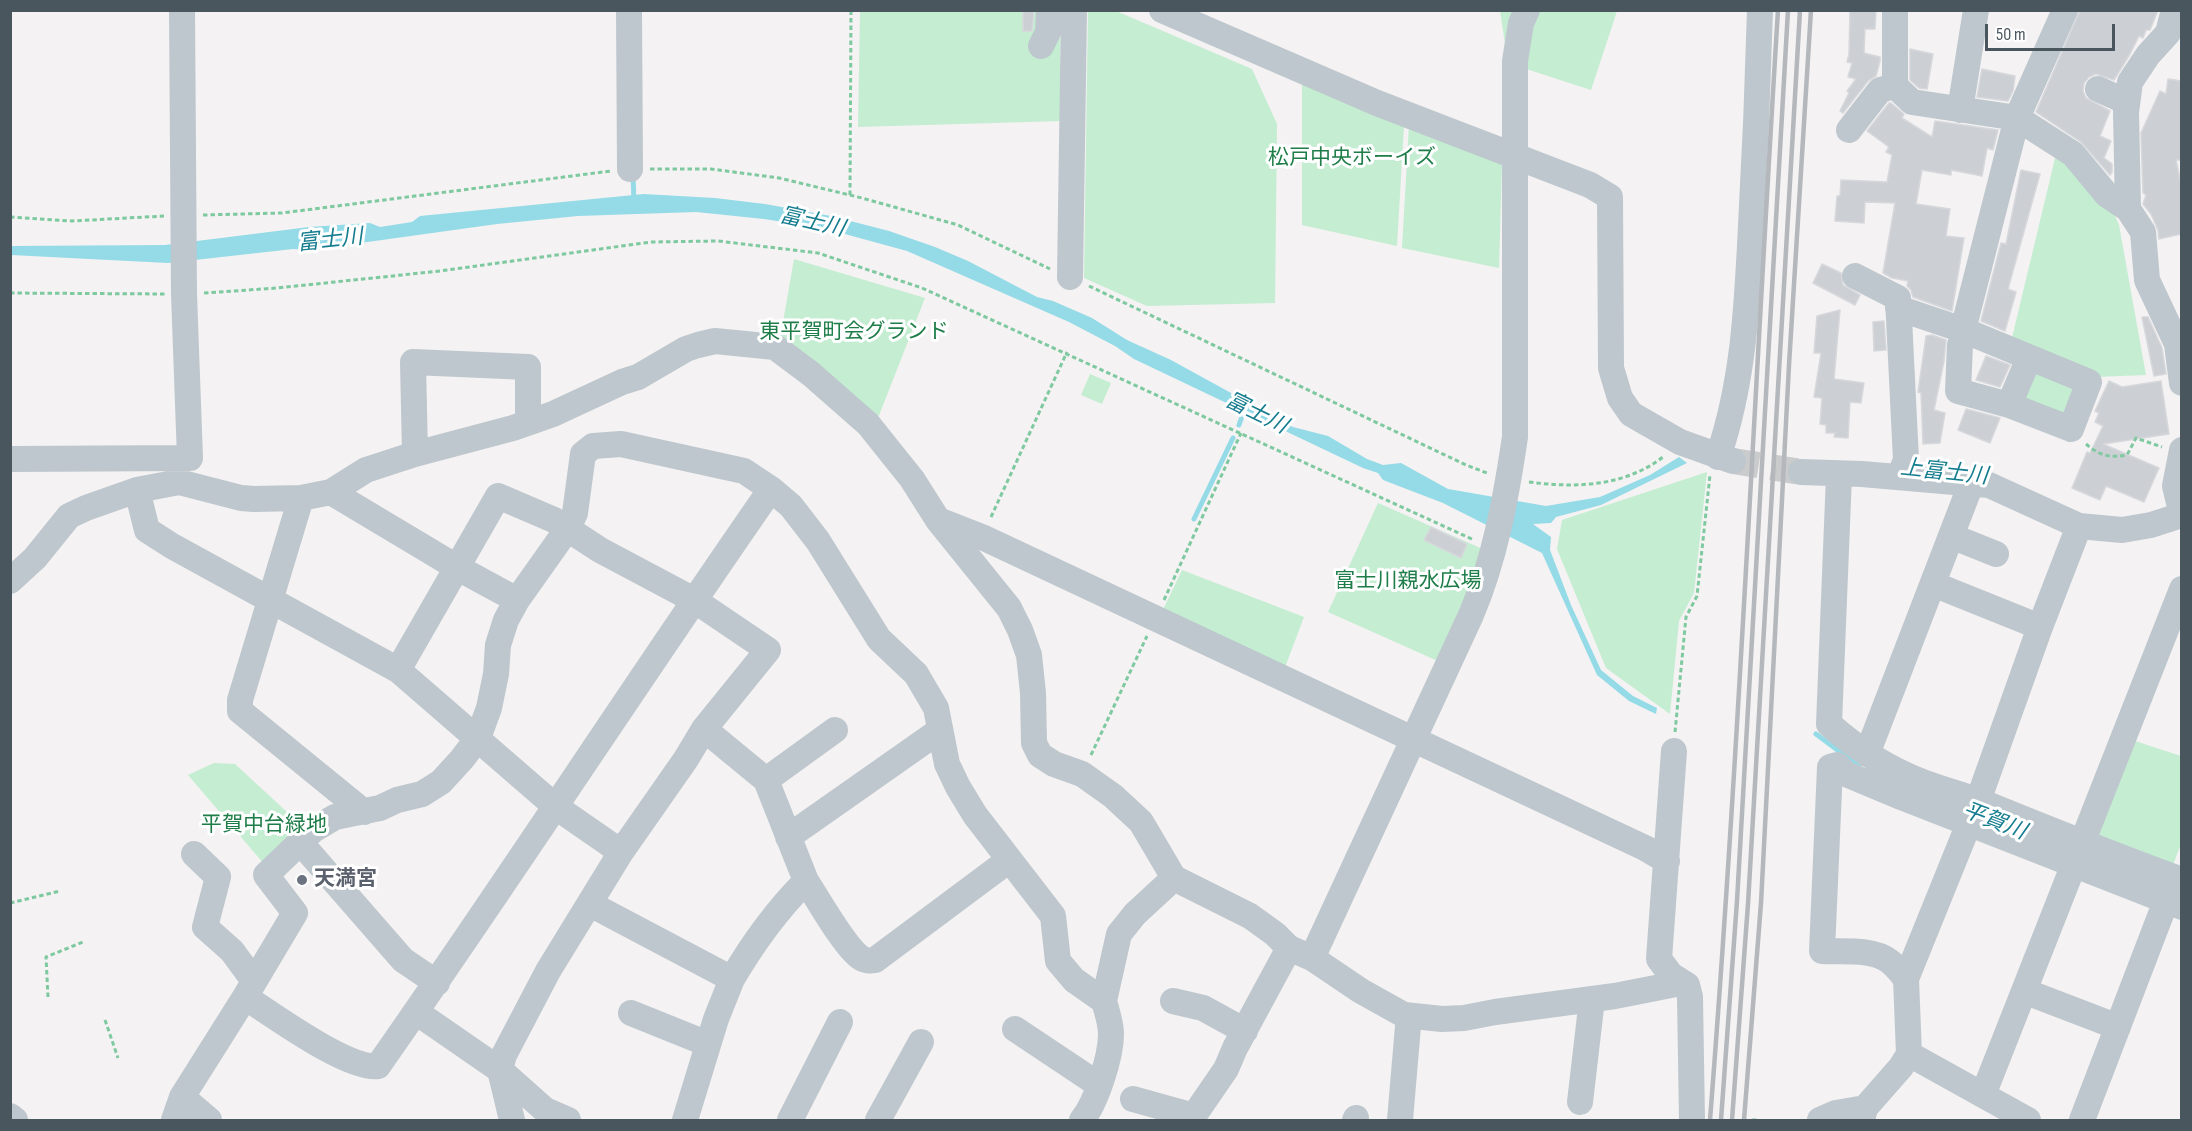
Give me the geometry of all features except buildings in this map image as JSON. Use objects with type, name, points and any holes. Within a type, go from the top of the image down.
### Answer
[{"type":"street","points":[[182,10],[184,294],[190,483]]},
{"type":"street","points":[[629,10],[630,169]]},
{"type":"street","points":[[1041,46],[1048,32],[1049,10]]},
{"type":"street","points":[[1070,277],[1074,10]]},
{"type":"street","points":[[1162,10],[1377,103],[1590,185],[1610,197],[1611,368],[1620,398],[1631,414],[1680,442],[1721,458],[1740,368],[1748,277],[1760,10]]},
{"type":"street","points":[[1133,1099],[1192,1118],[1226,1069],[1245,1031],[1300,953],[1413,741],[1484,585],[1509,479],[1515,437],[1515,61],[1521,24],[1527,10]]},
{"type":"street","points":[[1895,10],[1895,86],[1912,102],[2017,118],[2073,154],[2107,195],[2128,209],[2143,232],[2146,280],[2177,344],[2181,383]]},
{"type":"street","points":[[1960,110],[1976,10]]},
{"type":"street","points":[[1898,308],[1961,352],[2028,358],[2089,382],[2071,429],[2009,405],[1958,391],[1961,352],[2017,118],[2065,10]]},
{"type":"street","points":[[2128,209],[2126,99],[2130,82],[2148,55],[2168,33],[2174,10]]},
{"type":"street","points":[[1849,130],[1880,90],[1895,86]]},
{"type":"street","points":[[2098,88],[2118,98],[2126,99]]},
{"type":"street","points":[[1855,276],[1898,297],[1893,469]]},
{"type":"street","points":[[10,581],[35,558],[69,516],[86,507],[137,490],[179,482],[241,498],[301,498],[331,492],[366,471],[415,454],[553,414],[622,382],[638,377],[698,345],[715,341],[776,347],[868,424],[912,480],[938,520],[1009,608],[1029,655],[1033,693],[1034,743],[1040,755],[1054,764],[1082,774],[1113,796],[1141,822],[1174,878],[1250,916],[1300,953],[1387,1007],[1412,1017],[1464,1018],[1681,983]]},
{"type":"street","points":[[2009,405],[2028,358]]},
{"type":"street","points":[[415,454],[413,362],[528,367],[528,422]]},
{"type":"street","points":[[209,1120],[178,1109],[295,913],[266,875],[313,830],[335,817],[364,812],[422,794],[441,782],[478,738],[489,708],[496,674],[498,645],[506,620],[517,600],[568,528],[575,513],[584,454],[593,446],[621,444],[744,471],[791,506],[818,541],[879,639],[916,674],[936,708],[947,764],[958,787],[975,815],[1053,916],[1058,961],[1074,980],[1104,1001]]},
{"type":"street","points":[[1801,472],[1893,469],[1971,484],[1989,485],[2079,526],[2122,530],[2151,525],[2179,506],[2175,486],[2181,452]]},
{"type":"street","points":[[10,459],[190,458]]},
{"type":"street","points":[[1846,469],[1829,724],[1867,754],[1925,783],[1973,812]]},
{"type":"street","points":[[1867,754],[1971,484]]},
{"type":"street","points":[[194,854],[218,877],[205,927],[232,951],[250,989],[330,1050],[370,1067],[378,1066],[437,983],[771,489]]},
{"type":"street","points":[[137,490],[147,530],[398,670],[556,807],[621,852]]},
{"type":"street","points":[[331,492],[458,568],[517,600]]},
{"type":"street","points":[[398,670],[498,496],[568,528],[600,550],[694,600],[768,650],[704,729],[686,759],[621,852],[548,971],[504,1055],[500,1070],[512,1120]]},
{"type":"street","points":[[301,498],[240,700],[240,711],[364,812]]},
{"type":"street","points":[[938,520],[981,537],[1645,848],[1667,861]]},
{"type":"street","points":[[1820,1120],[1836,1113],[1864,1114],[1909,1054],[1906,979],[1973,812],[2079,526]]},
{"type":"street","points":[[1951,536],[1996,554]]},
{"type":"street","points":[[1933,584],[2040,627]]},
{"type":"street","points":[[1983,1095],[2181,589]]},
{"type":"street","points":[[704,729],[766,780],[806,880],[851,949],[867,961],[875,960],[1009,860]]},
{"type":"street","points":[[766,780],[835,730]]},
{"type":"street","points":[[788,837],[939,731]]},
{"type":"street","points":[[1675,740],[1659,959],[1671,975],[1687,986],[1690,997],[1691,1118]]},
{"type":"street","points":[[1906,979],[1884,957],[1866,952],[1822,951],[1830,767],[1837,765],[1846,774],[1973,812],[2078,854],[2177,886],[2082,1120]]},
{"type":"street","points":[[300,842],[403,960],[437,983]]},
{"type":"street","points":[[1082,1120],[1088,1113],[1100,1085],[1111,1035],[1104,1001],[1119,934],[1135,914],[1174,878]]},
{"type":"street","points":[[685,1120],[708,1044],[732,979],[762,931],[806,880]]},
{"type":"street","points":[[590,904],[732,979]]},
{"type":"street","points":[[2024,991],[2118,1027]]},
{"type":"street","points":[[1580,1102],[1592,999]]},
{"type":"street","points":[[1173,1001],[1203,1008],[1245,1031]]},
{"type":"street","points":[[416,1012],[500,1070],[545,1110],[568,1120]]},
{"type":"street","points":[[631,1013],[708,1044]]},
{"type":"street","points":[[1400,1120],[1408,1026],[1412,1017]]},
{"type":"street","points":[[790,1120],[840,1022]]},
{"type":"street","points":[[1015,1029],[1100,1085]]},
{"type":"street","points":[[878,1120],[921,1042]]},
{"type":"street","points":[[1909,1054],[2028,1120]]},
{"type":"street","points":[[10,1116],[15,1120]]},
{"type":"path","points":[[850,195],[851,10]]},
{"type":"path","points":[[10,217],[72,221],[282,213],[630,169],[711,169],[779,178],[958,225],[1466,465],[1509,479],[1552,485],[1617,481],[1656,462],[1680,442]]},
{"type":"path","points":[[981,537],[1067,352]]},
{"type":"path","points":[[2071,429],[2096,453],[2111,458],[2127,456],[2136,438],[2181,452]]},
{"type":"path","points":[[1082,774],[1241,433]]},
{"type":"path","points":[[1675,740],[1686,617],[1696,596],[1721,458]]},
{"type":"path","points":[[10,903],[60,891]]},
{"type":"path","points":[[48,997],[46,957],[83,942]]},
{"type":"path","points":[[105,1020],[118,1058]]},
{"type":"green space","points":[[860,11],[1060,11],[1061,121],[858,127]]},
{"type":"green space","points":[[1088,11],[1116,11],[1252,69],[1277,124],[1275,303],[1147,306],[1084,278]]},
{"type":"green space","points":[[1500,11],[1617,11],[1591,90],[1508,63]]},
{"type":"green space","name":"松戸中央ボーイズ","points":[[1302,84],[1404,126],[1397,246],[1302,225]]},
{"type":"green space","points":[[1409,125],[1502,163],[1499,268],[1402,248]]},
{"type":"green space","points":[[2057,150],[2112,209],[2119,225],[2146,375],[2095,377],[2011,342]]},
{"type":"green space","name":"東平賀町会グランド","points":[[794,259],[925,298],[876,423],[779,345]]},
{"type":"green space","points":[[2031,369],[2080,385],[2068,421],[2019,399]]},
{"type":"green space","points":[[1090,374],[1111,383],[1102,404],[1081,395]]},
{"type":"green space","points":[[1707,472],[1694,593],[1679,621],[1670,714],[1606,668],[1557,549],[1562,520]]},
{"type":"green space","name":"富士川親水広場","points":[[1378,503],[1485,550],[1440,662],[1328,612]]},
{"type":"green space","points":[[1182,570],[1304,617],[1284,670],[1160,616]]},
{"type":"green space","points":[[2129,739],[2181,756],[2181,844],[2173,865],[2094,842]]},
{"type":"green space","name":"平賀中台緑地","points":[[214,763],[235,764],[300,824],[264,864],[188,775]]},
{"type":"water","name":"富士川","points":[[644,194],[715,198],[831,216],[889,231],[935,247],[968,261],[1037,297],[1053,301],[1092,318],[1127,340],[1171,360],[1293,427],[1328,436],[1367,459],[1383,465],[1401,463],[1448,489],[1546,506],[1600,497],[1650,475],[1679,457],[1687,463],[1601,505],[1556,517],[1551,523],[1533,524],[1551,537],[1550,550],[1571,605],[1601,670],[1633,696],[1657,708],[1656,714],[1629,701],[1597,675],[1542,553],[1443,503],[1383,480],[1378,473],[1363,468],[1134,359],[1115,346],[1069,322],[907,251],[823,228],[696,212],[578,216],[497,224],[310,250],[293,249],[168,263],[11,255],[10,246],[165,245],[309,227],[370,223],[380,227],[412,222],[420,216]]},
{"type":"waterway","points":[[633,175],[634,202]]},
{"type":"waterway","name":"富士川","points":[[1239,425],[1245,408]]},
{"type":"waterway","points":[[1194,519],[1233,438]]},
{"type":"waterway","name":"平賀川","points":[[1816,734],[1859,766]]},
{"type":"tunnel","points":[[1733,461],[1801,472]]},
{"type":"railway","points":[[1710,1120],[1738,704],[1778,10]]},
{"type":"railway","points":[[1721,1120],[1737,901],[1788,10]]},
{"type":"railway","points":[[1732,1120],[1748,904],[1800,10]]},
{"type":"railway","points":[[1744,1120],[1761,903],[1789,365],[1811,10]]},
{"type":"place","name":"天満宮","points":[[302,880]]},
{"type":"water label","name":"上富士川","points":[[1944,473]]}]
